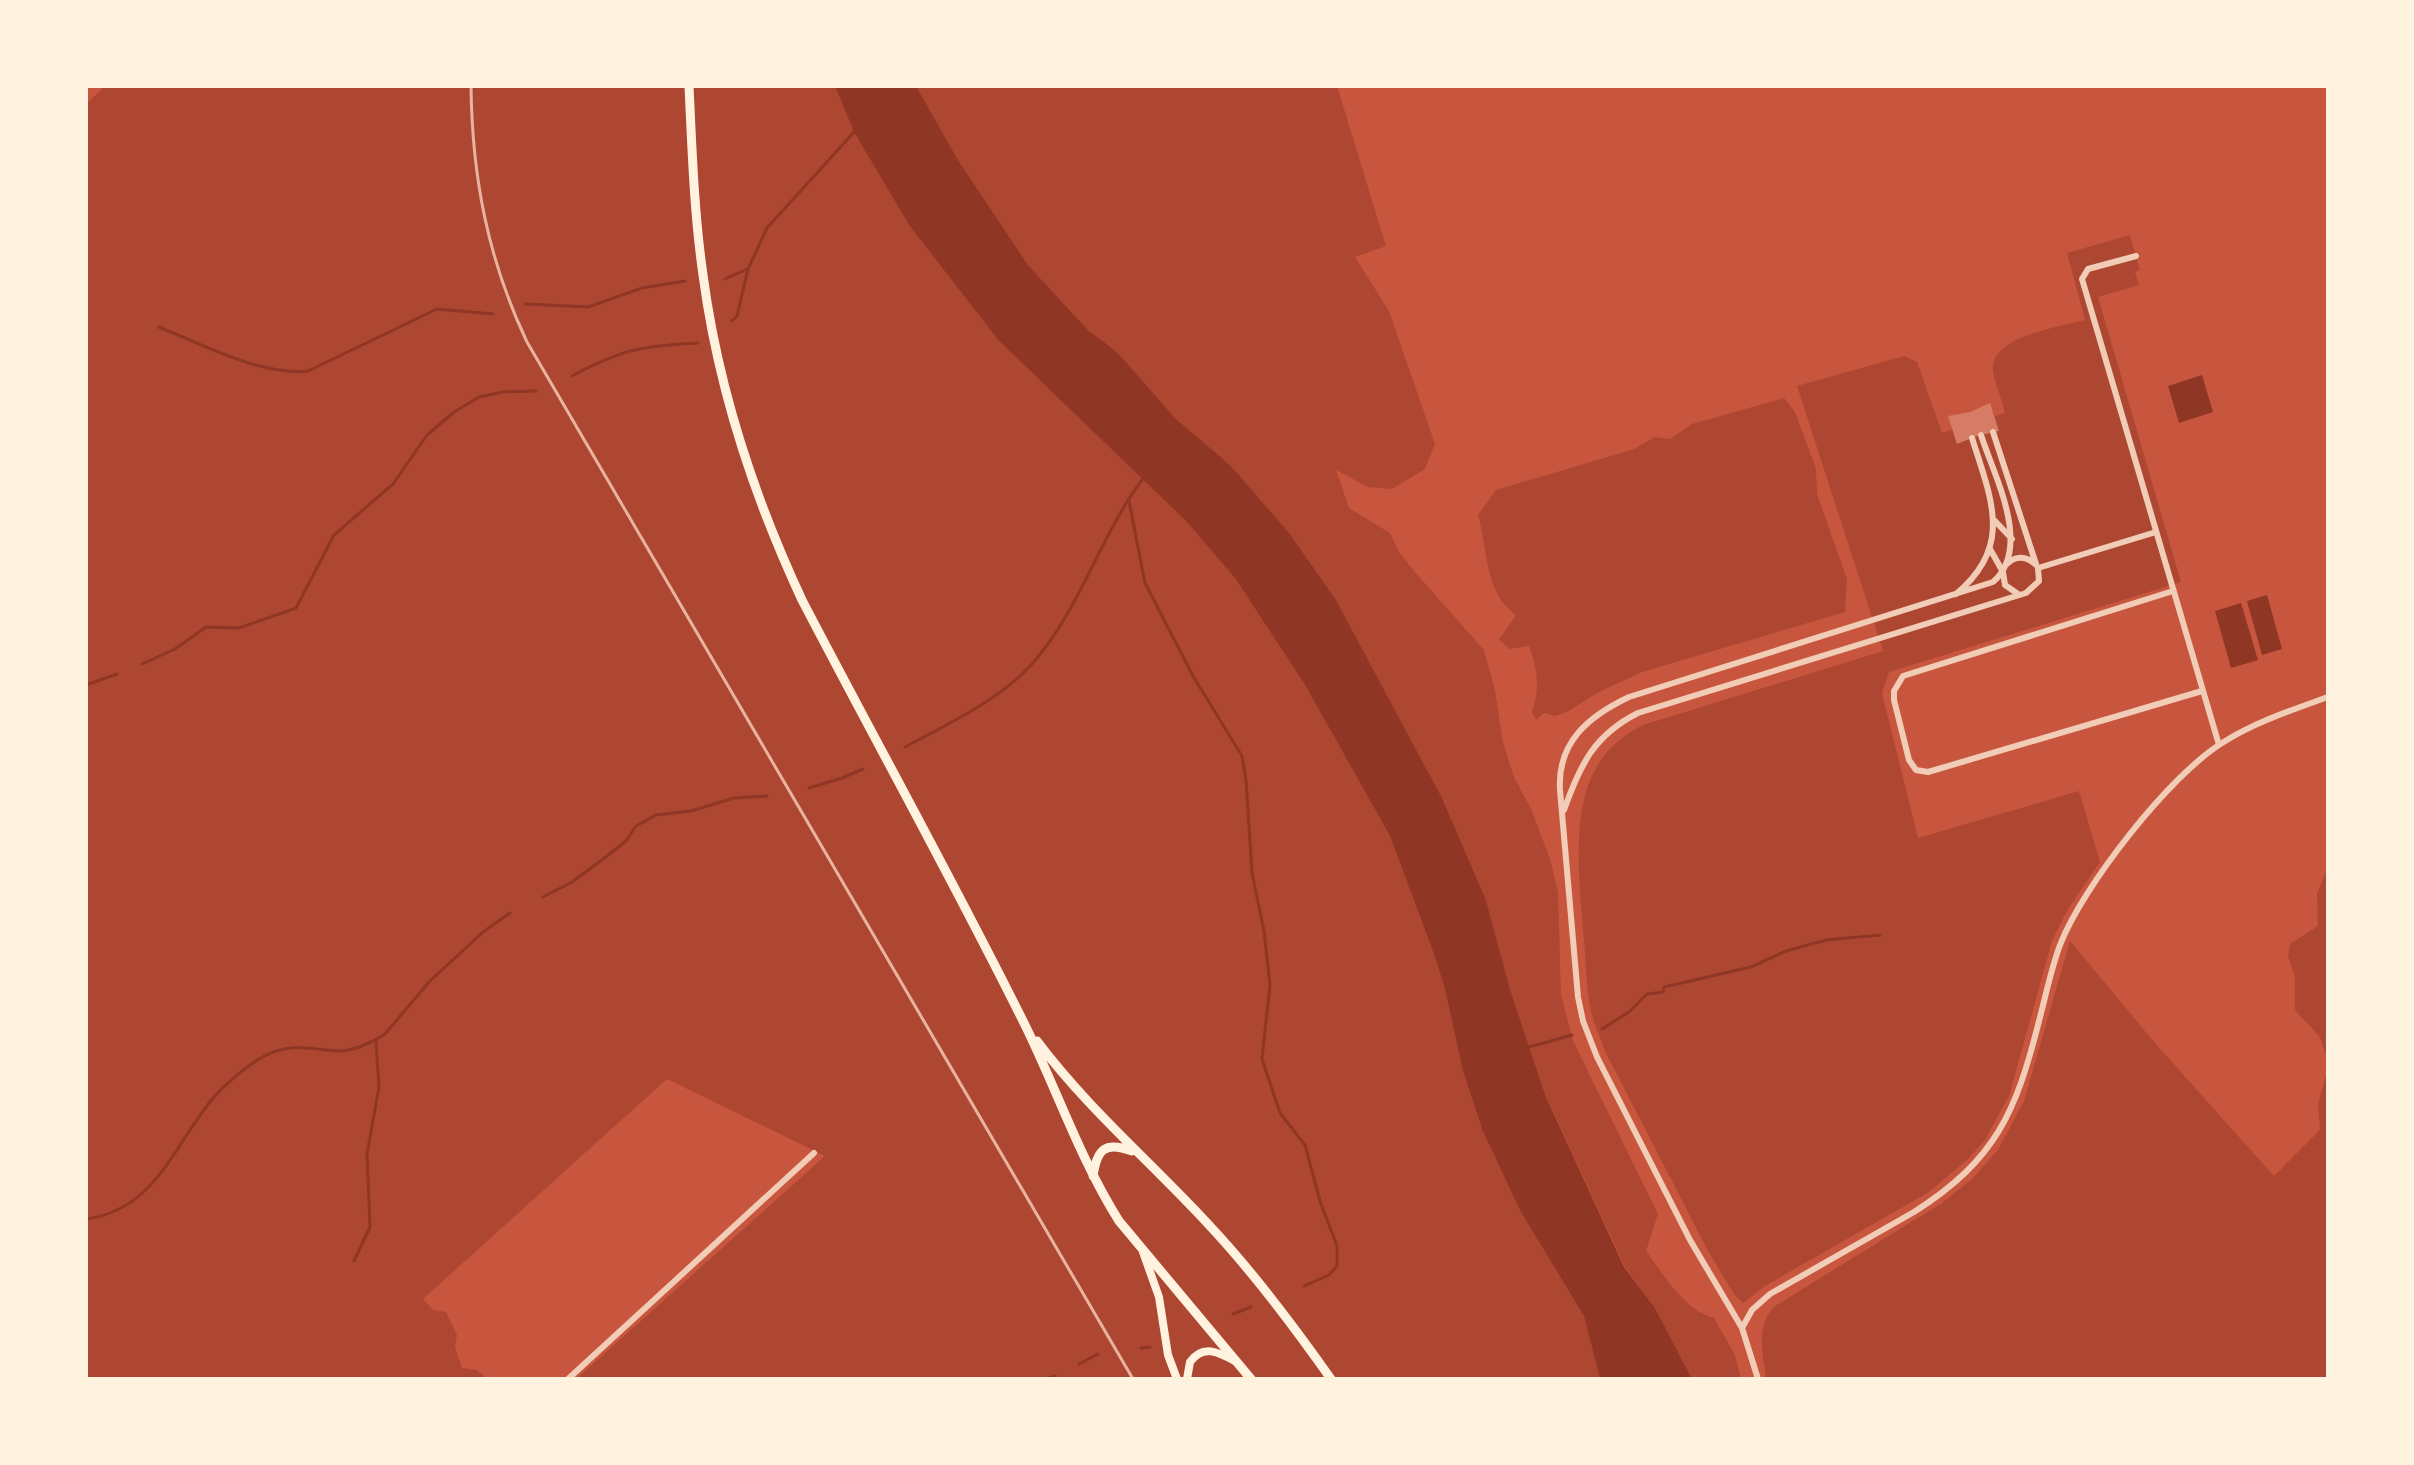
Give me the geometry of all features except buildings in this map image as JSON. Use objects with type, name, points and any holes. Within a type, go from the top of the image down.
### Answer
[{"type":"main road","points":[[689,86],[705,288],[722,376],[750,474],[774,538],[802,600],[1025,1026],[1093,1176],[1119,1221],[1251,1379]]},
{"type":"main road","points":[[1025,1026],[1074,1089],[1244,1264],[1288,1318],[1331,1379]]},
{"type":"main road","points":[[1093,1176],[1097,1157],[1107,1147],[1121,1147],[1138,1153]]},
{"type":"main road","points":[[1141,1247],[1159,1297],[1168,1355],[1177,1379]]},
{"type":"main road","points":[[1187,1379],[1190,1362],[1203,1351],[1212,1350],[1235,1361]]},
{"type":"street","points":[[2136,256],[2088,269],[2082,279],[2219,745]]},
{"type":"street","points":[[1563,813],[1589,754],[1609,730],[1638,713],[2021,594],[2036,586],[2039,575],[2037,566],[1993,432]]},
{"type":"street","points":[[1981,435],[2013,540],[2004,568],[2005,585],[2021,594]]},
{"type":"street","points":[[1953,596],[1978,571],[1990,549],[1995,521],[1972,438]]},
{"type":"street","points":[[1995,521],[2013,540]]},
{"type":"street","points":[[1758,1379],[1742,1328],[1690,1240],[1586,1031],[1578,997],[1559,774],[1561,762],[1579,731],[1610,706],[1647,691],[1987,585],[2018,558],[2025,558],[2037,566],[2156,532]]},
{"type":"street","points":[[1990,549],[2004,568]]},
{"type":"street","points":[[2173,591],[1903,676],[1894,691],[1894,700],[1909,760],[1916,770],[1928,772],[2202,691]]},
{"type":"street","points":[[1742,1328],[1758,1302],[1934,1199],[1973,1166],[1991,1145],[2017,1099],[2060,944],[2075,913],[2101,875],[2183,775],[2219,745],[2239,733],[2328,697]]},
{"type":"street","points":[[568,1379],[814,1153]]},
{"type":"shaded area","points":[[105,86],[835,86],[854,132],[909,225],[999,341],[1186,521],[1235,578],[1305,685],[1390,836],[1435,957],[1463,1071],[1482,1129],[1584,1316],[1600,1379],[576,1379],[825,1156],[667,1079],[423,1299],[433,1310],[446,1312],[457,1335],[455,1347],[462,1368],[477,1370],[487,1379],[86,1379],[86,104]]},
{"type":"shaded area","points":[[835,86],[916,86],[958,160],[1028,265],[1088,330],[1117,352],[1176,419],[1230,465],[1289,533],[1336,600],[1442,798],[1486,900],[1510,989],[1546,1097],[1624,1267],[1655,1308],[1692,1379],[1600,1379],[1584,1316],[1520,1210],[1482,1129],[1463,1071],[1435,957],[1390,836],[1305,685],[1235,578],[1186,521],[999,341],[909,225],[854,132]]},
{"type":"shaded area","points":[[916,86],[1337,86],[1386,246],[1355,257],[1389,311],[1435,444],[1425,469],[1392,489],[1368,487],[1336,470],[1349,508],[1390,533],[1399,552],[1414,571],[1484,650],[1495,690],[1503,743],[1514,777],[1532,811],[1550,859],[1558,892],[1561,995],[1573,1041],[1658,1214],[1646,1251],[1684,1300],[1714,1318],[1735,1355],[1741,1379],[1692,1379],[1655,1308],[1625,1267],[1546,1096],[1510,989],[1486,900],[1442,798],[1336,600],[1230,465],[1176,419],[1117,352],[1088,330],[1028,265],[958,160]]},
{"type":"shaded area","points":[[2130,235],[2140,270],[2135,272],[2139,285],[2098,297],[2181,582],[1889,672],[1882,693],[1918,838],[2079,791],[2100,862],[2068,909],[2052,941],[2009,1096],[1985,1140],[1967,1160],[1929,1192],[1765,1286],[1743,1303],[1734,1294],[1707,1249],[1606,1053],[1593,1018],[1579,878],[1579,835],[1585,794],[1596,767],[1607,752],[1643,725],[1883,651],[1797,386],[1904,356],[1917,362],[1942,433],[2005,413],[1993,371],[1995,359],[2002,349],[2028,335],[2085,320],[2067,253]]},
{"type":"shaded area","points":[[2202,375],[2213,412],[2179,423],[2168,386]]},
{"type":"shaded area","points":[[1784,398],[1795,412],[1816,469],[1817,494],[1847,579],[1845,612],[1642,672],[1597,693],[1567,712],[1555,716],[1544,713],[1536,720],[1532,712],[1537,679],[1529,646],[1510,649],[1499,640],[1516,615],[1498,595],[1493,583],[1478,515],[1496,490],[1634,449],[1655,437],[1670,439],[1692,424]]},
{"type":"shaded area","points":[[2267,595],[2282,649],[2262,655],[2247,601]]},
{"type":"shaded area","points":[[2241,603],[2258,660],[2231,668],[2215,611]]},
{"type":"shaded area","points":[[2328,867],[2328,1062],[2320,1037],[2295,1010],[2295,977],[2288,956],[2290,944],[2318,926],[2317,894]]},
{"type":"shaded area","points":[[2070,941],[2154,1042],[2274,1176],[2320,1130],[2318,1104],[2328,1068],[2328,1379],[1766,1379],[1763,1331],[1775,1306],[1942,1203],[1972,1179],[1998,1150],[2024,1101]]},
{"type":"waterway","points":[[732,321],[737,316],[748,269],[767,228],[855,131]]},
{"type":"waterway","points":[[725,279],[747,269]]},
{"type":"waterway","points":[[525,304],[588,307],[642,288],[685,281]]},
{"type":"waterway","points":[[159,327],[252,364],[271,369],[308,371],[437,309],[493,314]]},
{"type":"waterway","points":[[572,376],[633,350],[698,343]]},
{"type":"waterway","points":[[142,664],[175,649],[206,627],[239,628],[296,608],[334,535],[393,484],[427,435],[454,412],[479,397],[503,392],[536,391]]},
{"type":"waterway","points":[[905,747],[988,700],[1032,664],[1064,620],[1115,522],[1145,476]]},
{"type":"waterway","points":[[1129,501],[1145,583],[1193,676],[1242,756],[1252,873],[1264,931],[1270,985],[1262,1059],[1280,1113],[1305,1145],[1320,1201],[1337,1246],[1337,1266],[1329,1275],[1304,1286]]},
{"type":"waterway","points":[[86,685],[117,674]]},
{"type":"waterway","points":[[809,788],[863,769]]},
{"type":"waterway","points":[[543,897],[572,882],[626,841],[636,826],[656,815],[691,811],[734,798],[767,796]]},
{"type":"waterway","points":[[86,1219],[112,1212],[134,1200],[152,1183],[211,1101],[249,1065],[282,1049],[345,1051],[380,1037],[429,982],[483,932],[510,913]]},
{"type":"waterway","points":[[1602,1029],[1629,1012],[1647,994],[1663,992],[1664,987],[1751,967],[1786,951],[1826,940],[1880,935]]},
{"type":"waterway","points":[[1526,1048],[1572,1035]]},
{"type":"waterway","points":[[354,1261],[370,1227],[367,1154],[379,1087],[376,1042]]},
{"type":"waterway","points":[[1233,1314],[1251,1307]]},
{"type":"waterway","points":[[1141,1348],[1150,1347]]},
{"type":"waterway","points":[[1079,1364],[1098,1354]]},
{"type":"waterway","points":[[1047,1379],[1055,1376]]},
{"type":"railway","points":[[471,86],[475,153],[485,217],[502,280],[527,342],[1133,1379]]}]
